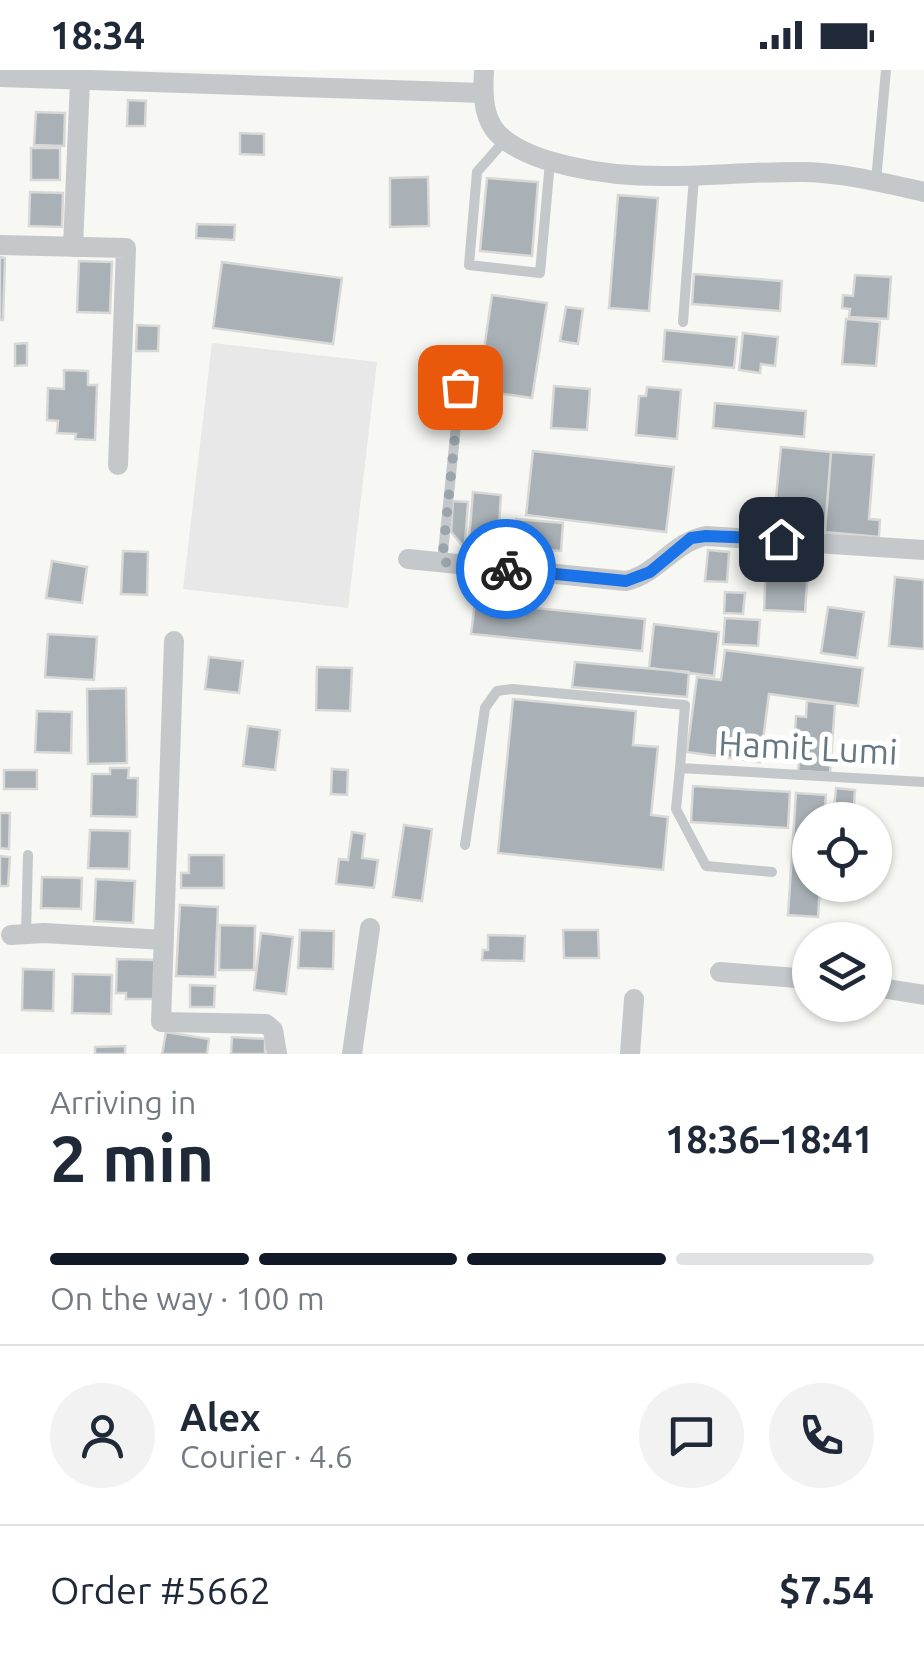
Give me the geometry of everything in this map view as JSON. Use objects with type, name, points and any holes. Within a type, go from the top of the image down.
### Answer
[{"type":"street","points":[[484,70],[483,93],[493,128],[517,148],[550,161],[620,176],[803,172],[876,180],[924,192]]},
{"type":"street","points":[[0,77],[483,93]]},
{"type":"street","points":[[73,247],[80,80]]},
{"type":"street","points":[[0,245],[126,248],[118,465]]},
{"type":"street","points":[[408,559],[626,581],[650,572],[691,538],[706,536],[924,550]]},
{"type":"street","points":[[174,641],[161,1022],[266,1024],[272,1030],[277,1054]]},
{"type":"street","points":[[352,1054],[370,928]]},
{"type":"street","points":[[19,934],[164,940]]},
{"type":"street","points":[[720,972],[792,977]]},
{"type":"street","points":[[892,990],[924,996]]},
{"type":"street","points":[[630,1054],[634,999]]},
{"type":"lane","points":[[876,180],[886,70]]},
{"type":"lane","points":[[504,140],[477,172],[469,264],[540,273],[550,161]]},
{"type":"lane","points":[[682,322],[694,177]]},
{"type":"lane","points":[[442,562],[460,387]]},
{"type":"lane","name":"Hamit Lumi","points":[[465,845],[484,708],[498,692],[512,689],[685,705],[680,768],[924,782]]},
{"type":"lane","points":[[680,768],[676,810],[706,866],[772,872]]},
{"type":"lane","points":[[19,934],[28,855]]},
{"type":"shaded area","points":[[212,343],[377,362],[348,608],[183,589]]},
{"type":"building","points":[[128,100],[146,101],[145,126],[127,126]]},
{"type":"building","points":[[36,112],[65,113],[64,146],[34,145]]},
{"type":"building","points":[[240,133],[264,134],[264,155],[240,154]]},
{"type":"building","points":[[31,148],[60,148],[60,180],[31,180]]},
{"type":"building","points":[[428,177],[429,226],[390,227],[390,178]]},
{"type":"building","points":[[487,178],[538,182],[532,256],[480,251]]},
{"type":"building","points":[[30,192],[63,193],[62,227],[29,226]]},
{"type":"building","points":[[618,195],[658,198],[649,311],[609,308]]},
{"type":"building","points":[[197,224],[235,225],[234,240],[196,238]]},
{"type":"building","points":[[0,257],[5,258],[3,320],[0,320]]},
{"type":"building","points":[[79,261],[112,262],[110,313],[77,312]]},
{"type":"building","points":[[222,262],[342,278],[333,344],[213,328]]},
{"type":"building","points":[[694,274],[782,281],[780,311],[692,304]]},
{"type":"building","points":[[855,275],[891,277],[888,319],[849,317],[850,309],[842,308],[843,295],[853,296]]},
{"type":"building","points":[[492,295],[547,303],[532,398],[478,390]]},
{"type":"building","points":[[566,307],[583,309],[578,344],[560,341]]},
{"type":"building","points":[[846,319],[880,322],[876,366],[842,364]]},
{"type":"building","points":[[137,325],[159,326],[158,351],[136,351]]},
{"type":"building","points":[[665,330],[737,337],[734,368],[663,361]]},
{"type":"building","points":[[743,333],[778,337],[775,366],[761,364],[760,373],[739,370]]},
{"type":"building","points":[[27,343],[27,365],[15,366],[15,344]]},
{"type":"building","points":[[64,370],[88,371],[88,385],[97,385],[95,440],[57,433],[58,421],[47,420],[48,388],[64,389]]},
{"type":"building","points":[[554,386],[590,389],[587,430],[551,428]]},
{"type":"building","points":[[647,387],[681,390],[677,439],[636,435],[639,396],[646,396]]},
{"type":"building","points":[[715,403],[806,411],[804,437],[713,428]]},
{"type":"building","points":[[781,447],[831,452],[825,532],[773,529]]},
{"type":"building","points":[[533,451],[674,467],[666,532],[526,515]]},
{"type":"building","points":[[831,452],[874,455],[869,519],[880,520],[879,537],[825,532]]},
{"type":"building","points":[[473,492],[501,495],[499,527],[507,532],[507,543],[469,540]]},
{"type":"building","points":[[453,501],[468,502],[465,543],[509,546],[508,558],[471,555],[451,532]]},
{"type":"building","points":[[516,519],[563,523],[561,551],[514,547]]},
{"type":"building","points":[[708,550],[729,552],[727,582],[705,581]]},
{"type":"building","points":[[123,551],[148,552],[147,595],[121,594]]},
{"type":"building","points":[[52,561],[87,567],[82,603],[46,598]]},
{"type":"building","points":[[766,566],[808,569],[805,612],[764,610]]},
{"type":"building","points":[[895,577],[924,580],[924,649],[889,646]]},
{"type":"building","points":[[725,592],[745,593],[743,614],[724,613]]},
{"type":"building","points":[[475,602],[645,619],[642,651],[471,634]]},
{"type":"building","points":[[828,607],[864,612],[857,658],[821,653]]},
{"type":"building","points":[[725,618],[760,620],[758,646],[723,644]]},
{"type":"building","points":[[654,624],[719,632],[714,676],[649,668]]},
{"type":"building","points":[[48,634],[97,637],[94,680],[45,677]]},
{"type":"building","points":[[725,650],[863,668],[858,706],[769,694],[760,762],[687,752],[697,677],[721,680]]},
{"type":"building","points":[[209,657],[243,661],[239,693],[205,689]]},
{"type":"building","points":[[575,662],[689,672],[687,697],[572,687]]},
{"type":"building","points":[[317,667],[352,668],[350,711],[316,710]]},
{"type":"building","points":[[126,688],[127,763],[88,764],[87,689]]},
{"type":"building","points":[[513,699],[636,711],[633,745],[658,747],[651,815],[668,817],[663,870],[498,853]]},
{"type":"building","points":[[807,701],[835,704],[830,773],[798,771],[800,747],[794,744],[796,716],[806,717]]},
{"type":"building","points":[[37,711],[72,712],[71,753],[35,752]]},
{"type":"building","points":[[248,726],[280,730],[275,770],[243,766]]},
{"type":"building","points":[[110,768],[129,768],[128,778],[138,778],[137,817],[91,816],[92,774],[110,774]]},
{"type":"building","points":[[332,769],[348,770],[347,795],[331,794]]},
{"type":"building","points":[[4,770],[37,770],[37,789],[4,789]]},
{"type":"building","points":[[693,786],[790,792],[788,828],[691,822]]},
{"type":"building","points":[[836,788],[855,790],[854,802],[835,802]]},
{"type":"building","points":[[796,793],[826,795],[825,802],[795,802]]},
{"type":"building","points":[[0,813],[10,813],[9,849],[0,848]]},
{"type":"building","points":[[404,825],[432,829],[422,901],[393,897]]},
{"type":"building","points":[[90,830],[130,831],[129,869],[88,868]]},
{"type":"building","points":[[352,832],[365,834],[362,858],[378,860],[374,888],[336,884],[339,859],[348,860]]},
{"type":"building","points":[[792,854],[792,902],[819,902],[818,917],[788,915]]},
{"type":"building","points":[[189,855],[224,855],[224,888],[181,888],[181,873],[189,873]]},
{"type":"building","points":[[0,856],[10,857],[8,886],[0,886]]},
{"type":"building","points":[[42,877],[82,878],[81,909],[41,908]]},
{"type":"building","points":[[96,879],[135,881],[133,923],[94,921]]},
{"type":"building","points":[[180,905],[218,907],[215,977],[176,976]]},
{"type":"building","points":[[220,925],[255,926],[254,970],[219,970]]},
{"type":"building","points":[[300,930],[334,931],[333,969],[298,968]]},
{"type":"building","points":[[563,930],[598,930],[599,958],[564,958]]},
{"type":"building","points":[[261,933],[293,937],[286,994],[254,990]]},
{"type":"building","points":[[488,935],[525,936],[524,961],[482,960],[483,950],[488,950]]},
{"type":"building","points":[[117,959],[155,960],[154,999],[126,999],[126,993],[116,993]]},
{"type":"building","points":[[23,969],[54,970],[53,1011],[22,1010]]},
{"type":"building","points":[[73,974],[112,975],[111,1014],[72,1013]]},
{"type":"building","points":[[190,985],[215,986],[214,1007],[190,1007]]},
{"type":"building","points":[[166,1032],[209,1039],[207,1054],[162,1054]]},
{"type":"building","points":[[232,1037],[265,1039],[265,1054],[231,1054]]},
{"type":"building","points":[[125,1046],[125,1054],[95,1054],[95,1047]]},
{"type":"way so far","points":[[460,387],[442,562],[506,569]]},
{"type":"route","points":[[506,569],[626,581],[650,572],[691,538],[781,539]]}]
